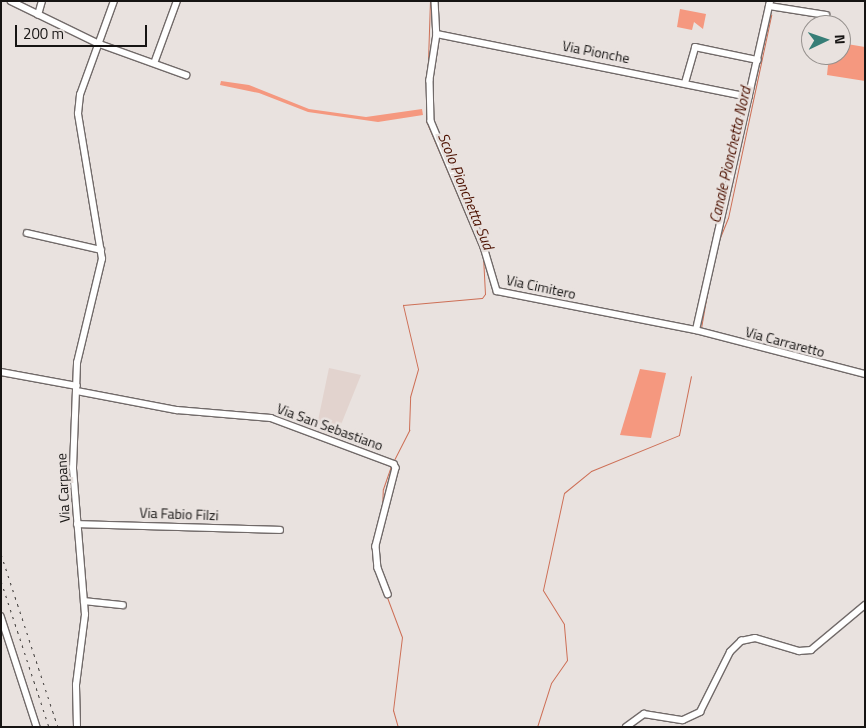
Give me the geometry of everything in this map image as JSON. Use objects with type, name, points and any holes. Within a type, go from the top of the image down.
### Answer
[{"type":"street","points":[[11,1],[99,44],[155,61],[186,75]]},
{"type":"street","points":[[38,14],[42,1]]},
{"type":"street","name":"Via Carpane","points":[[77,727],[84,601],[73,468],[77,388],[80,342],[100,279],[101,250],[78,114],[80,95],[114,1]]},
{"type":"street","points":[[155,61],[177,1]]},
{"type":"street","name":"Via Cimitero","points":[[435,1],[437,34],[430,80],[431,121],[484,247],[498,291],[698,330]]},
{"type":"street","points":[[698,330],[769,4],[826,15]]},
{"type":"street","name":"Via Pionche","points":[[437,34],[685,83],[750,98]]},
{"type":"street","points":[[685,83],[696,47],[758,60]]},
{"type":"street","points":[[27,233],[101,250]]},
{"type":"street","name":"Via Carraretto","points":[[698,330],[865,374]]},
{"type":"street","points":[[1,372],[77,388]]},
{"type":"street","name":"Via San Sebastiano","points":[[77,388],[177,410],[271,418],[394,464],[396,468],[376,546],[383,581],[388,594]]},
{"type":"street","name":"Via Fabio Filzi","points":[[78,524],[280,530]]},
{"type":"street","points":[[84,601],[124,605]]},
{"type":"street","points":[[626,727],[644,714],[683,720],[700,712],[730,652],[741,641],[755,638],[799,650],[811,650],[865,605]]},
{"type":"street","points":[[1,616],[37,727]]},
{"type":"shaded area","points":[[680,9],[706,14],[703,29],[694,22],[692,30],[677,27]]},
{"type":"shaded area","points":[[851,45],[865,47],[865,81],[827,75],[828,65],[851,65]]},
{"type":"shaded area","points":[[221,81],[249,85],[309,109],[366,117],[422,109],[423,115],[378,122],[308,112],[259,93],[220,85]]},
{"type":"shaded area","points":[[329,368],[361,375],[336,437],[316,430]]},
{"type":"shaded area","points":[[640,369],[666,373],[651,438],[620,435]]},
{"type":"waterway","name":"Scolo Pionchetta Sud","points":[[394,460],[409,430],[410,397],[418,369],[403,305],[482,298],[485,294],[483,255],[426,121],[430,1]]},
{"type":"waterway","name":"Canale Pionchetta Nord","points":[[719,240],[728,218],[771,15]]},
{"type":"waterway","name":"Canale Pionchetta Nord","points":[[701,328],[708,288]]},
{"type":"waterway","name":"Canale Pionchetta Nord","points":[[537,727],[551,683],[567,660],[564,624],[543,590],[564,493],[591,471],[679,435],[691,376]]},
{"type":"waterway","name":"Scolo Pionchetta Sud","points":[[382,512],[383,489],[391,466]]},
{"type":"waterway","name":"Scolo Pionchetta Sud","points":[[377,532],[373,560],[402,637],[393,710],[398,727]]},
{"type":"railway","points":[[1,554],[58,727]]},
{"type":"railway","points":[[1,581],[49,727]]}]
